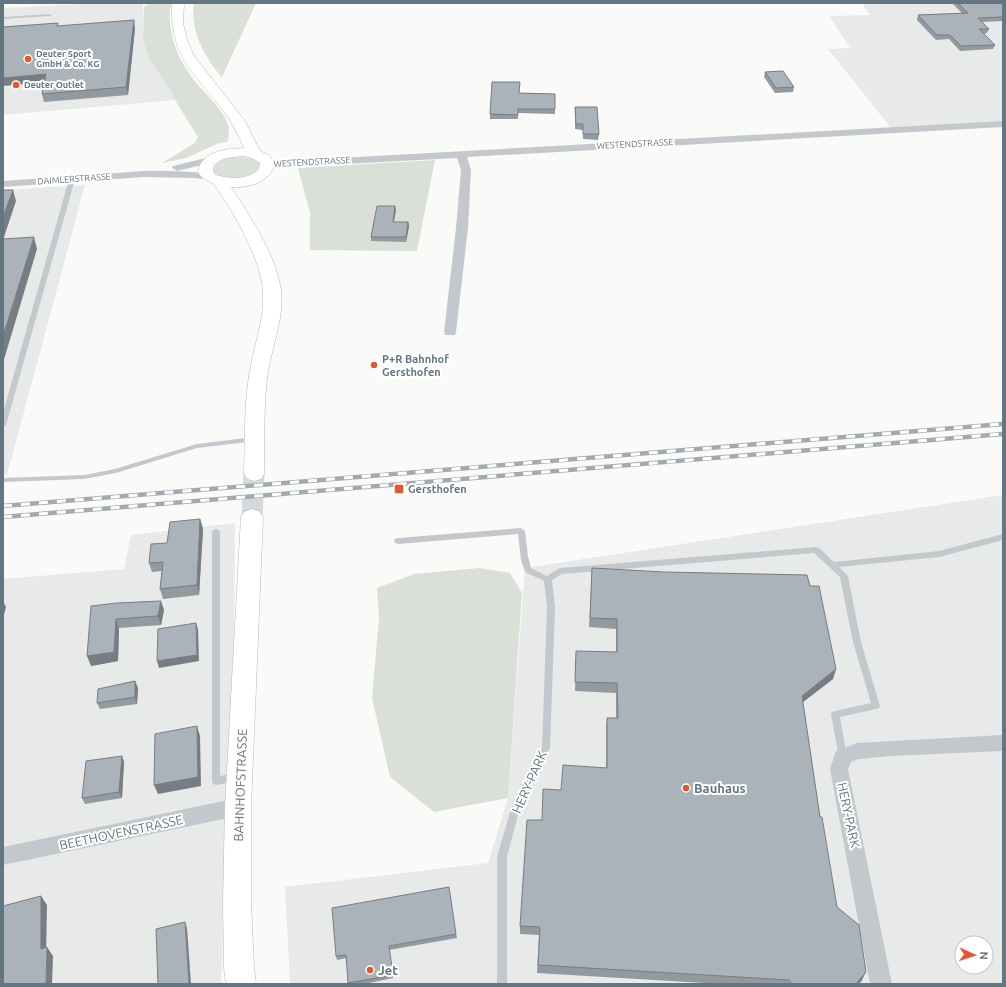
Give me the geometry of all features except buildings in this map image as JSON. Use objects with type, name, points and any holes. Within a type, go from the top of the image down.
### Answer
[{"type":"main road","points":[[178,3],[177,24],[182,43],[201,77],[230,110],[240,124],[256,154]]},
{"type":"main road","points":[[230,110],[236,128],[235,144],[206,168],[207,174],[214,179],[241,217],[264,262],[270,278],[273,298],[271,316],[259,371],[254,474]]},
{"type":"main road","points":[[214,179],[237,182],[252,179],[264,173],[268,165],[264,158],[256,154],[244,152],[220,157]]},
{"type":"main road","points":[[241,217],[241,199],[243,192],[252,179]]},
{"type":"main road","name":"BAHNHOFSTRASSE","points":[[241,984],[239,968],[237,903],[238,807],[252,517]]},
{"type":"street","name":"WESTENDSTRASSE","points":[[268,165],[1003,124]]},
{"type":"street","points":[[450,332],[462,228],[466,170],[461,154]]},
{"type":"street","name":"DAIMLERSTRASSE","points":[[144,174],[220,157]]},
{"type":"street","name":"DAIMLERSTRASSE","points":[[3,184],[144,174],[194,175],[214,179]]},
{"type":"street","points":[[843,757],[856,751],[890,748],[1003,743]]},
{"type":"street","name":"HERY-PARK","points":[[843,757],[839,769],[881,984]]},
{"type":"street","name":"BEETHOVENSTRASSE","points":[[3,856],[238,807]]},
{"type":"lane","points":[[3,18],[50,15]]},
{"type":"lane","points":[[3,425],[72,179]]},
{"type":"lane","points":[[3,480],[84,477],[116,471],[198,446],[255,439]]},
{"type":"lane","points":[[398,541],[520,530],[524,545],[524,560],[528,570],[548,579],[560,571],[816,550],[844,576],[857,642],[876,706],[834,714],[843,757]]},
{"type":"lane","points":[[216,532],[216,781],[240,777]]},
{"type":"lane","points":[[833,565],[939,554],[1003,537]]},
{"type":"lane","name":"HERY-PARK","points":[[502,984],[502,857],[517,802],[546,748],[551,607],[548,579]]},
{"type":"shaded area","points":[[104,3],[143,3],[143,38],[146,51],[153,65],[170,89],[175,100],[3,115],[3,8]]},
{"type":"shaded area","points":[[151,3],[171,3],[170,23],[174,43],[178,53],[194,80],[220,109],[229,129],[228,142],[219,143],[186,158],[162,163],[195,143],[198,137],[175,100],[170,89],[153,65],[146,51],[143,38],[144,7]]},
{"type":"shaded area","points":[[194,3],[256,3],[222,77],[209,61],[196,33],[193,13]]},
{"type":"shaded area","points":[[862,3],[1003,3],[1003,122],[891,128],[828,49],[850,48],[829,16],[870,15]]},
{"type":"shaded area","points":[[226,158],[254,158],[260,164],[258,171],[241,178],[229,179],[223,178],[213,171],[216,164]]},
{"type":"shaded area","points":[[435,160],[417,251],[310,250],[310,213],[298,168]]},
{"type":"shaded area","points":[[85,185],[7,475],[3,475],[3,190]]},
{"type":"shaded area","points":[[1003,495],[1003,984],[290,984],[285,887],[488,863],[508,798],[525,568]]},
{"type":"shaded area","points":[[235,523],[234,650],[221,984],[3,984],[3,579],[124,569],[131,535]]},
{"type":"shaded area","points":[[479,568],[510,573],[522,593],[508,798],[434,812],[390,777],[372,698],[379,619],[377,588],[414,574]]},
{"type":"tunnel","points":[[252,517],[254,474]]},
{"type":"railway","points":[[3,506],[1003,424]]},
{"type":"railway","points":[[3,517],[1003,434]]},
{"type":"place","name":"Deuter Sport GmbH & Co. KG","points":[[28,59]]},
{"type":"place","name":"Deuter Outlet","points":[[16,85]]},
{"type":"place","name":"P+R Bahnhof Gersthofen","points":[[374,365]]},
{"type":"place","name":"Gersthofen","points":[[399,489]]},
{"type":"place","name":"Bauhaus","points":[[686,788]]},
{"type":"place","name":"Jet","points":[[370,970]]}]
